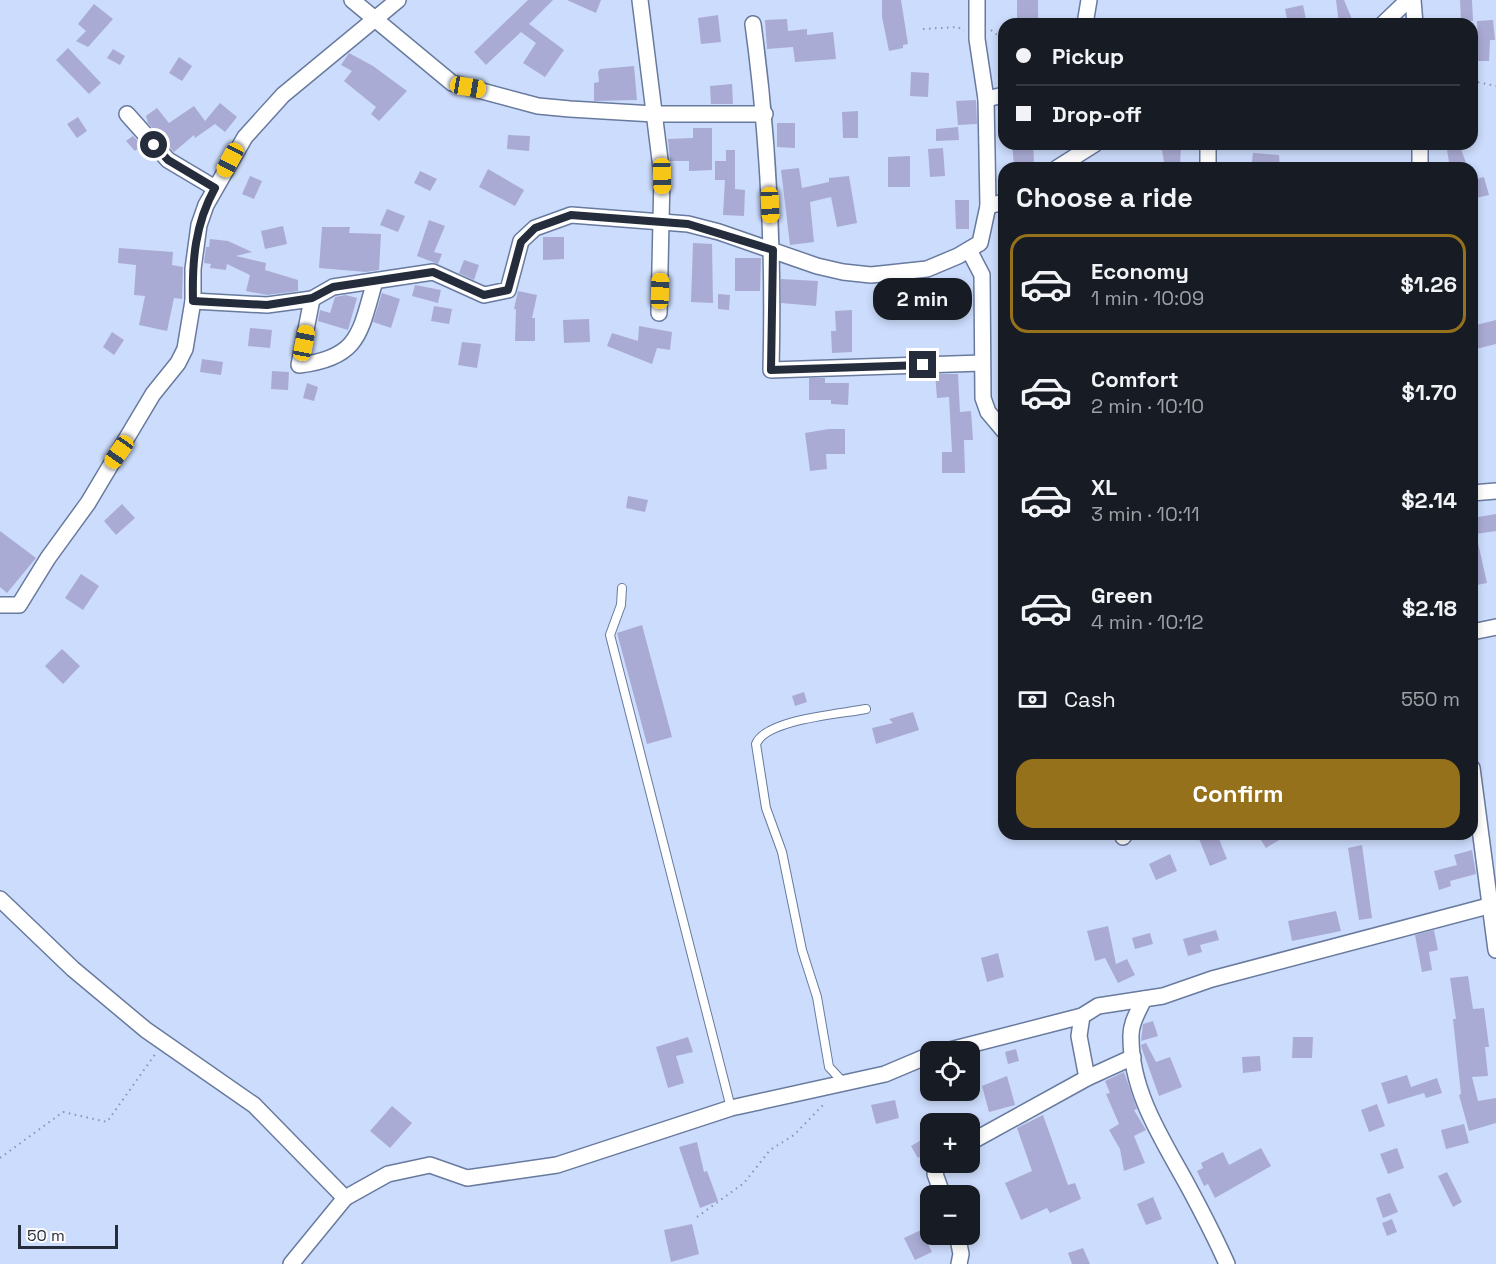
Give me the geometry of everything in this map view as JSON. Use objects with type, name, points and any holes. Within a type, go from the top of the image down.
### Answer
[{"type":"street","points":[[352,0],[452,83],[538,106],[654,114],[765,114]]},
{"type":"street","points":[[0,605],[19,605],[48,558],[88,503],[153,394],[178,363],[185,349],[193,301],[193,269],[199,225],[230,160],[262,116],[398,0]]},
{"type":"street","points":[[640,0],[662,176],[663,222],[659,313]]},
{"type":"street","points":[[193,301],[267,305],[312,298],[333,287],[433,272],[484,295],[500,292],[508,290],[521,242],[535,228],[571,215],[663,222],[709,229],[843,272],[871,275],[927,269],[980,243],[988,206],[986,99],[977,39],[977,0]]},
{"type":"street","points":[[1086,18],[1089,0]]},
{"type":"street","points":[[1389,18],[1408,0]]},
{"type":"street","points":[[1413,0],[1414,18]]},
{"type":"street","points":[[753,24],[765,114],[773,250],[771,370],[982,363]]},
{"type":"street","points":[[986,99],[998,96]]},
{"type":"street","points":[[127,114],[168,160],[215,188]]},
{"type":"street","points":[[1066,162],[1086,150]]},
{"type":"street","points":[[988,206],[998,204]]},
{"type":"street","points":[[969,250],[982,275],[983,398],[988,412],[998,424]]},
{"type":"street","points":[[312,298],[300,366],[330,359],[359,336],[375,281]]},
{"type":"street","points":[[1478,492],[1496,491]]},
{"type":"street","points":[[1478,631],[1496,627]]},
{"type":"street","points":[[1478,807],[1493,904],[1496,950]]},
{"type":"street","points":[[0,899],[73,969],[163,1043],[254,1105],[345,1198]]},
{"type":"street","points":[[980,1042],[1082,1016],[1098,1006],[1144,999],[1493,904]]},
{"type":"street","points":[[1144,999],[1132,1027],[1133,1057],[1149,1114],[1209,1223],[1227,1264]]},
{"type":"street","points":[[1082,1016],[1079,1036],[1087,1078]]},
{"type":"street","points":[[980,1137],[1087,1078],[1133,1057]]},
{"type":"street","points":[[291,1264],[345,1198],[388,1174],[430,1165],[467,1178],[557,1165],[731,1108],[885,1074],[920,1059]]},
{"type":"street","points":[[959,1245],[961,1254],[959,1264]]},
{"type":"lane","points":[[622,588],[621,605],[610,635],[731,1108]]},
{"type":"lane","points":[[838,1083],[829,1067],[817,997],[802,950],[782,852],[766,808],[756,744],[764,733],[782,725],[866,709]]},
{"type":"path","points":[[923,29],[958,27],[977,39]]},
{"type":"path","points":[[1478,82],[1496,86]]},
{"type":"path","points":[[0,1158],[63,1112],[107,1122],[163,1043]]},
{"type":"path","points":[[698,1217],[744,1183],[770,1150],[794,1135],[823,1104],[838,1083]]},
{"type":"building","points":[[528,0],[553,0],[529,24],[564,50],[545,77],[523,63],[536,43],[521,32],[486,65],[474,52]]},
{"type":"building","points":[[567,0],[601,0],[596,13]]},
{"type":"building","points":[[882,0],[901,0],[908,44],[903,45],[903,48],[889,51],[882,17]]},
{"type":"building","points":[[1017,0],[1038,0],[1038,18],[1017,18]]},
{"type":"building","points":[[1336,0],[1344,0],[1352,18],[1338,18]]},
{"type":"building","points":[[1460,0],[1472,0],[1473,18],[1461,18]]},
{"type":"building","points":[[94,4],[113,19],[88,47],[76,41],[86,31],[78,24]]},
{"type":"building","points":[[1303,5],[1306,18],[1287,18],[1285,9]]},
{"type":"building","points":[[718,15],[721,42],[701,44],[698,18]]},
{"type":"building","points":[[787,19],[788,31],[807,29],[807,35],[833,32],[836,59],[795,62],[793,47],[767,49],[765,20]]},
{"type":"building","points":[[1493,20],[1495,40],[1490,40],[1489,61],[1478,61],[1478,21]]},
{"type":"building","points":[[68,48],[101,83],[89,94],[56,60]]},
{"type":"building","points":[[113,49],[125,56],[120,65],[107,58]]},
{"type":"building","points":[[349,53],[373,66],[407,91],[379,121],[371,114],[376,107],[344,81],[352,71],[341,65]]},
{"type":"building","points":[[179,57],[192,66],[182,81],[169,73]]},
{"type":"building","points":[[634,66],[637,100],[594,101],[594,83],[599,82],[600,69]]},
{"type":"building","points":[[911,72],[929,73],[928,97],[910,96]]},
{"type":"building","points":[[732,84],[733,104],[711,104],[710,86]]},
{"type":"building","points":[[976,100],[977,124],[958,125],[956,101]]},
{"type":"building","points":[[220,103],[237,117],[225,132],[215,124],[195,138],[194,135],[174,152],[148,123],[146,116],[157,108],[169,123],[194,106],[205,121]]},
{"type":"building","points":[[858,111],[858,138],[843,138],[842,112]]},
{"type":"building","points":[[78,117],[87,131],[77,138],[67,124]]},
{"type":"building","points":[[777,123],[795,123],[795,148],[777,147]]},
{"type":"building","points":[[958,127],[959,140],[936,141],[936,129]]},
{"type":"building","points":[[693,128],[712,128],[712,170],[689,171],[689,161],[670,161],[668,139],[693,138]]},
{"type":"building","points":[[508,135],[530,136],[529,151],[507,149]]},
{"type":"building","points":[[133,136],[142,145],[135,151],[126,141]]},
{"type":"building","points":[[943,148],[945,176],[930,177],[928,149]]},
{"type":"building","points":[[726,150],[735,150],[735,189],[745,190],[744,216],[723,215],[725,180],[715,180],[715,161],[726,161]]},
{"type":"building","points":[[1013,150],[1033,150],[1034,162],[1014,162]]},
{"type":"building","points":[[1162,150],[1181,150],[1180,162],[1164,162]]},
{"type":"building","points":[[1447,150],[1461,150],[1466,162],[1449,162]]},
{"type":"building","points":[[1253,153],[1279,155],[1280,162],[1252,162]]},
{"type":"building","points":[[910,156],[910,187],[888,187],[888,157]]},
{"type":"building","points":[[799,168],[802,188],[829,182],[829,178],[849,176],[857,223],[837,227],[831,197],[810,202],[814,242],[790,245],[781,170]]},
{"type":"building","points":[[488,169],[524,190],[515,206],[479,187]]},
{"type":"building","points":[[420,171],[437,179],[430,191],[414,183]]},
{"type":"building","points":[[250,176],[262,181],[254,199],[242,194]]},
{"type":"building","points":[[1484,177],[1489,195],[1478,198],[1478,178]]},
{"type":"building","points":[[955,200],[969,200],[969,229],[956,229]]},
{"type":"building","points":[[387,209],[405,216],[398,232],[380,225]]},
{"type":"building","points":[[429,220],[445,226],[434,252],[442,254],[438,264],[417,256]]},
{"type":"building","points":[[283,226],[287,244],[265,249],[261,231]]},
{"type":"building","points":[[322,227],[350,227],[349,233],[381,234],[379,270],[366,272],[319,268]]},
{"type":"building","points":[[543,237],[564,237],[564,259],[543,260]]},
{"type":"building","points":[[210,239],[228,241],[252,252],[236,256],[266,263],[265,270],[298,280],[298,291],[267,295],[246,291],[250,275],[227,264],[226,270],[210,268],[211,264],[204,263],[206,247],[209,247]]},
{"type":"building","points":[[693,243],[712,244],[713,303],[691,302]]},
{"type":"building","points":[[119,248],[173,252],[172,265],[183,267],[182,299],[174,298],[167,331],[139,325],[145,296],[134,295],[136,265],[118,263]]},
{"type":"building","points":[[735,258],[761,258],[760,291],[735,291]]},
{"type":"building","points":[[464,260],[479,265],[474,280],[459,273]]},
{"type":"building","points":[[781,279],[818,281],[816,306],[781,303]]},
{"type":"building","points":[[924,282],[937,283],[937,304],[923,304]]},
{"type":"building","points":[[415,285],[441,290],[438,303],[412,296]]},
{"type":"building","points":[[518,291],[537,295],[532,318],[535,318],[535,341],[515,341],[516,309],[514,309]]},
{"type":"building","points":[[382,293],[400,299],[391,328],[373,322]]},
{"type":"building","points":[[718,294],[730,295],[729,310],[718,309]]},
{"type":"building","points":[[346,295],[357,298],[348,330],[318,321],[320,310],[330,313],[335,297]]},
{"type":"building","points":[[434,306],[452,309],[449,324],[431,321]]},
{"type":"building","points":[[852,310],[852,352],[832,353],[831,331],[836,331],[835,311]]},
{"type":"building","points":[[589,319],[590,342],[564,343],[563,320]]},
{"type":"building","points":[[1496,320],[1496,344],[1478,348],[1478,324]]},
{"type":"building","points":[[639,326],[672,332],[670,350],[657,348],[652,364],[607,346],[612,333],[638,341]]},
{"type":"building","points":[[250,328],[272,330],[270,348],[248,346]]},
{"type":"building","points":[[112,332],[124,340],[114,355],[103,347]]},
{"type":"building","points":[[462,342],[481,344],[477,368],[458,365]]},
{"type":"building","points":[[202,359],[223,362],[221,375],[200,372]]},
{"type":"building","points":[[272,371],[289,372],[288,390],[271,389]]},
{"type":"building","points":[[935,374],[958,374],[960,412],[971,411],[973,440],[964,440],[965,473],[942,473],[942,452],[952,452],[949,397],[937,398]]},
{"type":"building","points":[[809,378],[825,378],[825,383],[849,383],[848,405],[831,404],[831,400],[809,400]]},
{"type":"building","points":[[307,383],[318,387],[314,401],[303,398]]},
{"type":"building","points":[[845,429],[845,454],[826,454],[827,469],[810,471],[805,433]]},
{"type":"building","points":[[628,496],[648,500],[645,512],[626,508]]},
{"type":"building","points":[[122,504],[135,518],[116,535],[104,521]]},
{"type":"building","points":[[1496,514],[1496,531],[1478,534],[1478,517]]},
{"type":"building","points":[[0,531],[36,558],[7,593],[0,587]]},
{"type":"building","points":[[1478,543],[1487,583],[1478,585]]},
{"type":"building","points":[[81,574],[99,586],[83,610],[65,598]]},
{"type":"building","points":[[642,625],[672,737],[647,744],[617,633]]},
{"type":"building","points":[[62,649],[80,666],[63,684],[45,666]]},
{"type":"building","points":[[804,692],[807,702],[795,706],[792,696]]},
{"type":"building","points":[[913,712],[919,730],[876,744],[872,728],[893,723],[889,719]]},
{"type":"building","points":[[1199,840],[1219,840],[1227,859],[1210,866]]},
{"type":"building","points":[[1261,840],[1279,840],[1266,848]]},
{"type":"building","points":[[1362,845],[1372,918],[1359,920],[1348,848]]},
{"type":"building","points":[[1472,850],[1476,874],[1450,881],[1451,886],[1439,890],[1434,871],[1457,865],[1454,855]]},
{"type":"building","points":[[1170,854],[1177,871],[1156,880],[1149,864]]},
{"type":"building","points":[[1336,911],[1341,931],[1292,941],[1288,921]]},
{"type":"building","points":[[1108,926],[1116,964],[1127,959],[1135,975],[1118,983],[1105,958],[1095,961],[1087,931]]},
{"type":"building","points":[[1216,930],[1219,940],[1200,945],[1202,952],[1188,956],[1183,939]]},
{"type":"building","points":[[1434,930],[1438,950],[1429,952],[1432,970],[1422,972],[1415,935]]},
{"type":"building","points":[[1150,933],[1153,944],[1135,949],[1132,938]]},
{"type":"building","points":[[998,953],[1004,977],[987,982],[981,958]]},
{"type":"building","points":[[1468,976],[1473,1009],[1484,1008],[1489,1047],[1485,1047],[1488,1076],[1472,1077],[1478,1101],[1496,1098],[1496,1123],[1469,1131],[1459,1095],[1461,1094],[1453,1019],[1456,1019],[1450,978]]},
{"type":"building","points":[[1153,1021],[1158,1036],[1141,1041],[1143,1024]]},
{"type":"building","points":[[688,1037],[693,1052],[676,1056],[684,1083],[668,1088],[656,1047]]},
{"type":"building","points":[[1293,1037],[1313,1037],[1312,1058],[1292,1058]]},
{"type":"building","points":[[1146,1043],[1156,1062],[1170,1057],[1182,1087],[1159,1096],[1141,1045]]},
{"type":"building","points":[[1016,1049],[1019,1061],[1008,1064],[1005,1052]]},
{"type":"building","points":[[1260,1056],[1261,1071],[1243,1073],[1242,1057]]},
{"type":"building","points":[[1124,1072],[1137,1109],[1134,1110],[1146,1130],[1134,1136],[1145,1163],[1124,1171],[1120,1149],[1109,1130],[1119,1124],[1106,1094],[1110,1093],[1105,1081]]},
{"type":"building","points":[[1407,1075],[1411,1087],[1437,1078],[1442,1093],[1426,1098],[1424,1093],[1388,1104],[1381,1083]]},
{"type":"building","points":[[1007,1076],[1015,1105],[989,1112],[982,1086]]},
{"type":"building","points":[[895,1100],[899,1118],[876,1124],[871,1105]]},
{"type":"building","points":[[1377,1104],[1385,1126],[1369,1132],[1361,1110]]},
{"type":"building","points":[[392,1106],[412,1123],[390,1148],[370,1131]]},
{"type":"building","points":[[1043,1115],[1068,1185],[1075,1183],[1081,1199],[1050,1213],[1047,1208],[1021,1220],[1005,1183],[1032,1171],[1017,1128]]},
{"type":"building","points":[[1464,1124],[1469,1143],[1446,1149],[1441,1130]]},
{"type":"building","points":[[920,1141],[920,1157],[918,1158],[911,1146]]},
{"type":"building","points":[[697,1142],[704,1172],[707,1171],[718,1201],[700,1208],[679,1147]]},
{"type":"building","points":[[1261,1148],[1271,1166],[1215,1198],[1208,1184],[1204,1186],[1197,1171],[1203,1168],[1201,1163],[1223,1152],[1229,1165]]},
{"type":"building","points":[[1397,1148],[1404,1168],[1388,1174],[1380,1154]]},
{"type":"building","points":[[1447,1172],[1462,1202],[1453,1207],[1438,1176]]},
{"type":"building","points":[[1390,1193],[1398,1212],[1383,1218],[1376,1198]]},
{"type":"building","points":[[1153,1197],[1162,1219],[1146,1225],[1137,1204]]},
{"type":"building","points":[[1392,1219],[1397,1232],[1387,1236],[1382,1223]]},
{"type":"building","points":[[692,1224],[699,1254],[671,1262],[664,1230]]},
{"type":"building","points":[[920,1230],[920,1245],[928,1245],[932,1252],[915,1260],[904,1238]]},
{"type":"building","points":[[1083,1248],[1090,1264],[1072,1264],[1068,1253]]},
{"type":"route","points":[[154,145],[168,160],[215,188],[199,225],[194,251],[193,301],[267,305],[312,298],[333,287],[433,272],[484,295],[508,290],[521,242],[535,228],[571,215],[688,224],[773,250],[771,370],[923,365]]}]
